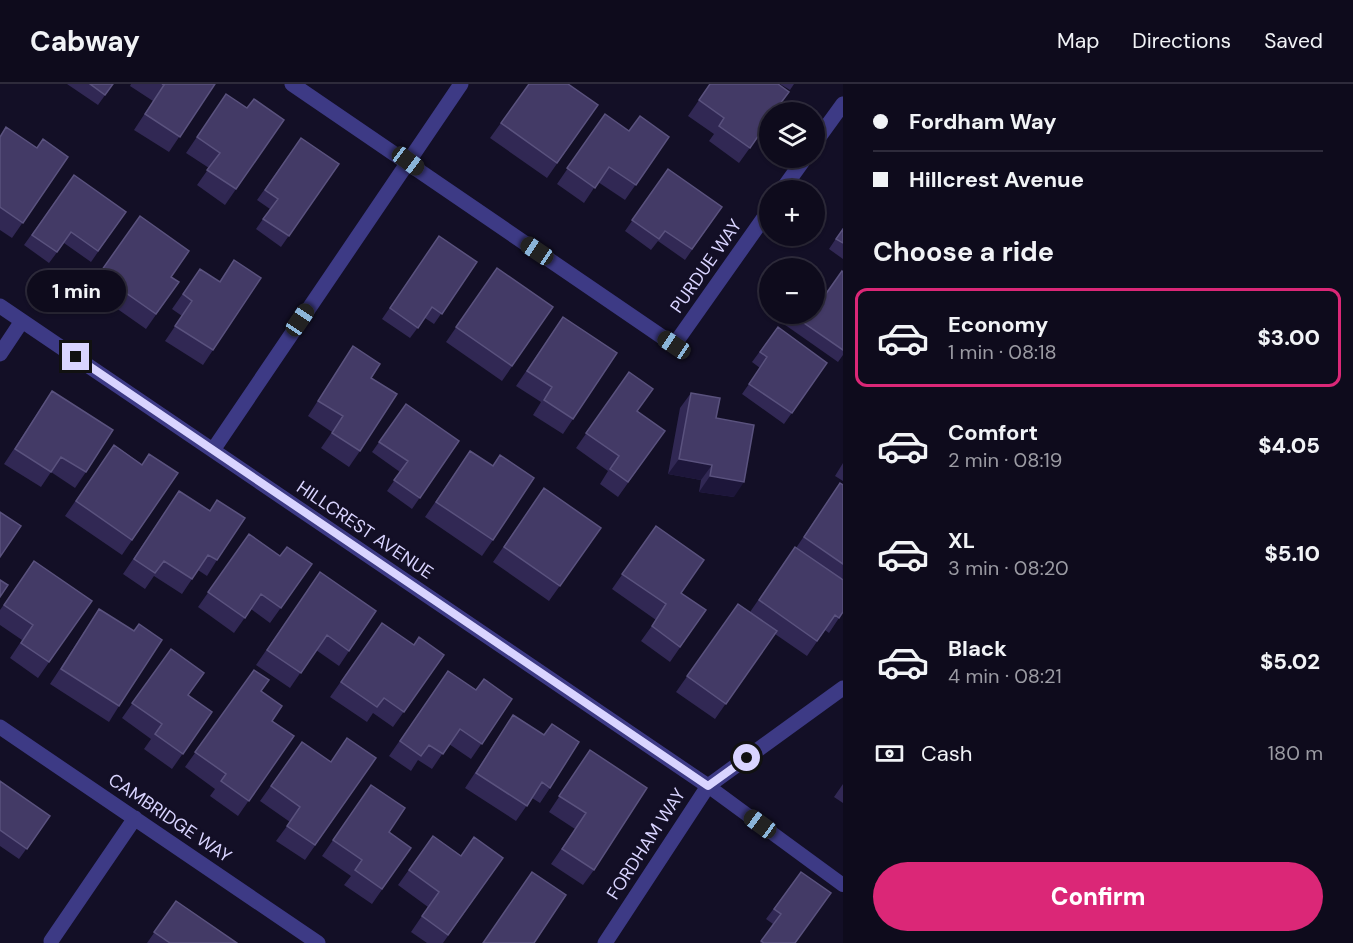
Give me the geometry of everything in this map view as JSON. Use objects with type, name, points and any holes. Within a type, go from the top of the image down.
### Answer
[{"type":"street","points":[[292,84],[408,161]]},
{"type":"street","points":[[213,450],[461,84]]},
{"type":"street","points":[[825,129],[843,104]]},
{"type":"street","name":"PURDUE WAY","points":[[408,161],[674,345],[759,225]]},
{"type":"street","name":"HILLCREST AVENUE","points":[[0,306],[708,786]]},
{"type":"street","points":[[0,354],[22,321]]},
{"type":"street","name":"FORDHAM WAY","points":[[604,943],[708,786],[843,688]]},
{"type":"street","name":"CAMBRIDGE WAY","points":[[0,727],[318,943]]},
{"type":"street","points":[[51,940],[135,818]]},
{"type":"lane","points":[[708,786],[843,885]]},
{"type":"building","points":[[90,84],[113,84],[105,95]]},
{"type":"building","points":[[162,84],[215,84],[180,137],[145,114],[164,85]]},
{"type":"building","points":[[529,84],[568,84],[598,105],[557,163],[501,123]]},
{"type":"building","points":[[710,84],[778,84],[789,92],[782,102],[759,102],[759,135],[750,148],[719,126],[724,118],[699,100]]},
{"type":"building","points":[[226,94],[247,108],[254,99],[284,120],[236,189],[207,170],[220,153],[197,137]]},
{"type":"building","points":[[605,114],[629,131],[640,116],[669,137],[636,185],[609,167],[595,188],[567,168]]},
{"type":"building","points":[[6,127],[37,148],[43,139],[68,157],[23,223],[0,207],[0,137]]},
{"type":"building","points":[[301,138],[339,164],[289,236],[263,219],[278,199],[265,190]]},
{"type":"building","points":[[668,169],[722,207],[692,249],[665,231],[659,239],[632,220]]},
{"type":"building","points":[[74,175],[126,212],[98,251],[71,232],[57,252],[32,235]]},
{"type":"building","points":[[140,216],[189,251],[171,277],[179,282],[156,314],[99,274]]},
{"type":"building","points":[[843,229],[843,243],[836,239]]},
{"type":"building","points":[[439,236],[477,262],[442,314],[432,307],[418,328],[390,308]]},
{"type":"building","points":[[234,260],[261,278],[213,350],[175,326],[192,301],[183,294],[200,269],[220,282]]},
{"type":"building","points":[[497,268],[553,307],[512,366],[456,327]]},
{"type":"building","points":[[842,271],[843,350],[805,324],[825,324],[825,295]]},
{"type":"building","points":[[563,317],[617,353],[573,419],[544,400],[552,387],[527,371]]},
{"type":"building","points":[[778,327],[827,363],[792,413],[749,384],[767,357],[760,352]]},
{"type":"building","points":[[353,346],[380,364],[371,378],[397,394],[360,451],[332,433],[343,416],[318,401]]},
{"type":"building","points":[[629,372],[653,389],[637,411],[665,431],[628,482],[610,469],[619,456],[586,433]]},
{"type":"building","points":[[52,391],[113,430],[86,472],[61,457],[51,472],[15,449]]},
{"type":"building","points":[[691,393],[720,398],[716,418],[754,425],[744,482],[710,476],[712,465],[679,459]]},
{"type":"building","points":[[406,404],[459,441],[420,498],[394,480],[408,461],[379,442]]},
{"type":"building","points":[[114,445],[142,465],[149,454],[178,473],[132,540],[76,501]]},
{"type":"building","points":[[470,451],[493,466],[500,455],[534,478],[493,540],[436,502]]},
{"type":"building","points":[[840,483],[843,485],[843,564],[804,537]]},
{"type":"building","points":[[544,488],[601,528],[560,586],[504,547]]},
{"type":"building","points":[[179,491],[210,511],[217,500],[245,518],[217,560],[208,555],[192,579],[164,561],[155,573],[134,559]]},
{"type":"building","points":[[0,512],[21,526],[0,557]]},
{"type":"building","points":[[656,526],[704,560],[681,593],[706,610],[680,647],[652,626],[666,604],[622,574]]},
{"type":"building","points":[[249,534],[280,556],[287,547],[312,564],[281,608],[261,594],[245,618],[208,592]]},
{"type":"building","points":[[795,547],[843,580],[843,612],[839,618],[835,615],[817,641],[759,600]]},
{"type":"building","points":[[34,561],[92,601],[49,662],[21,643],[33,625],[4,605]]},
{"type":"building","points":[[320,572],[376,611],[349,651],[327,635],[301,673],[267,650]]},
{"type":"building","points":[[0,580],[8,585],[0,597]]},
{"type":"building","points":[[738,604],[777,631],[726,704],[687,676]]},
{"type":"building","points":[[99,609],[134,631],[139,624],[162,640],[119,706],[61,669]]},
{"type":"building","points":[[382,623],[414,645],[419,637],[444,655],[404,712],[384,698],[377,707],[341,682]]},
{"type":"building","points":[[171,649],[204,673],[188,695],[212,712],[183,754],[155,734],[162,724],[132,703]]},
{"type":"building","points":[[254,670],[269,680],[261,691],[282,706],[272,721],[294,736],[249,801],[221,781],[226,774],[195,752]]},
{"type":"building","points":[[448,671],[476,690],[484,679],[512,699],[482,744],[460,729],[443,754],[429,745],[421,756],[400,741]]},
{"type":"building","points":[[513,715],[544,735],[552,724],[579,742],[550,788],[542,782],[527,806],[476,773]]},
{"type":"building","points":[[347,738],[376,758],[315,845],[287,826],[300,807],[271,786],[302,742],[331,762]]},
{"type":"building","points":[[590,750],[647,788],[594,870],[562,849],[586,813],[559,796]]},
{"type":"building","points":[[0,781],[50,816],[27,849],[0,830]]},
{"type":"building","points":[[371,785],[405,808],[389,832],[411,848],[382,889],[355,870],[362,860],[333,840]]},
{"type":"building","points":[[433,836],[461,856],[474,837],[503,858],[448,935],[422,916],[439,892],[409,870]]},
{"type":"building","points":[[532,872],[566,895],[534,943],[483,943]]},
{"type":"building","points":[[801,872],[831,893],[795,943],[764,943],[761,941],[781,914],[774,909]]},
{"type":"building","points":[[176,901],[237,943],[170,943],[154,932]]},
{"type":"route","points":[[76,357],[708,786],[747,758]]}]
